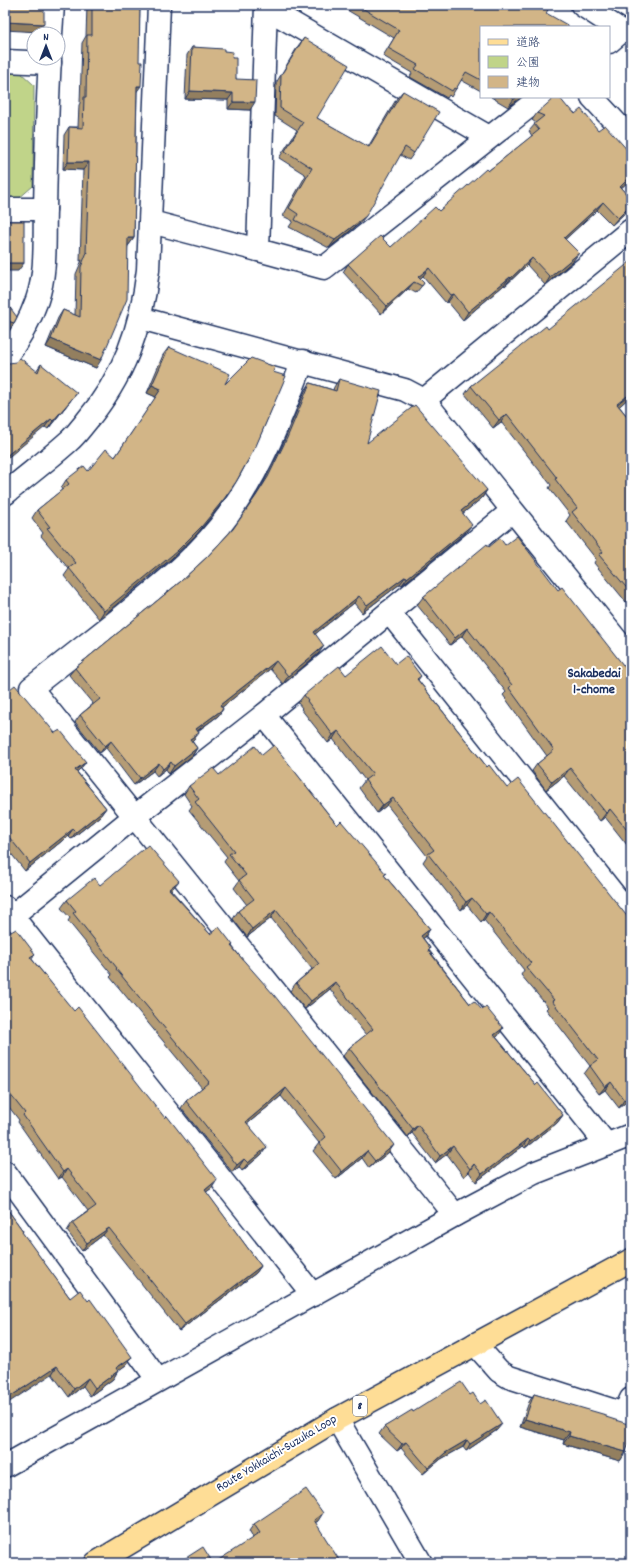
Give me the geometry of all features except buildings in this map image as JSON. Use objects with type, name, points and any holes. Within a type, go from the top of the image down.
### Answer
[{"type":"main road","name":"Route Yokkaichi-Suzuka Loop","points":[[96,1563],[337,1419],[631,1260]]},
{"type":"street","points":[[52,26],[53,5]]},
{"type":"street","points":[[5,494],[70,440],[92,415],[119,374],[131,346],[140,318],[145,296],[148,270],[151,222],[159,5]]},
{"type":"street","points":[[582,5],[622,31],[610,41]]},
{"type":"street","points":[[258,250],[266,6],[489,137]]},
{"type":"street","points":[[5,61],[26,61]]},
{"type":"street","points":[[5,358],[15,346],[37,300],[42,276],[45,239],[50,66]]},
{"type":"street","points":[[151,222],[324,268],[540,98]]},
{"type":"street","points":[[593,98],[631,139]]},
{"type":"street","points":[[5,209],[45,209]]},
{"type":"street","points":[[424,400],[631,230]]},
{"type":"street","points":[[140,318],[405,390],[424,400],[631,658]]},
{"type":"street","points":[[303,362],[275,432],[243,493],[228,516],[186,563],[31,688],[134,818],[455,1215]]},
{"type":"street","points":[[313,1295],[9,912],[134,818],[264,715],[512,511]]},
{"type":"street","points":[[389,612],[631,916]]},
{"type":"street","points":[[264,715],[607,1145]]},
{"type":"street","points":[[5,1466],[455,1215],[534,1173],[631,1135]]},
{"type":"street","points":[[5,1172],[158,1380]]},
{"type":"street","points":[[475,1344],[499,1371],[510,1377],[624,1414],[631,1399]]},
{"type":"street","points":[[337,1419],[421,1563]]},
{"type":"green space","points":[[5,72],[20,72],[34,85],[33,186],[18,199],[5,198]]},
{"type":"district","name":"Sakabedai 1-chome","points":[[594,682]]}]
